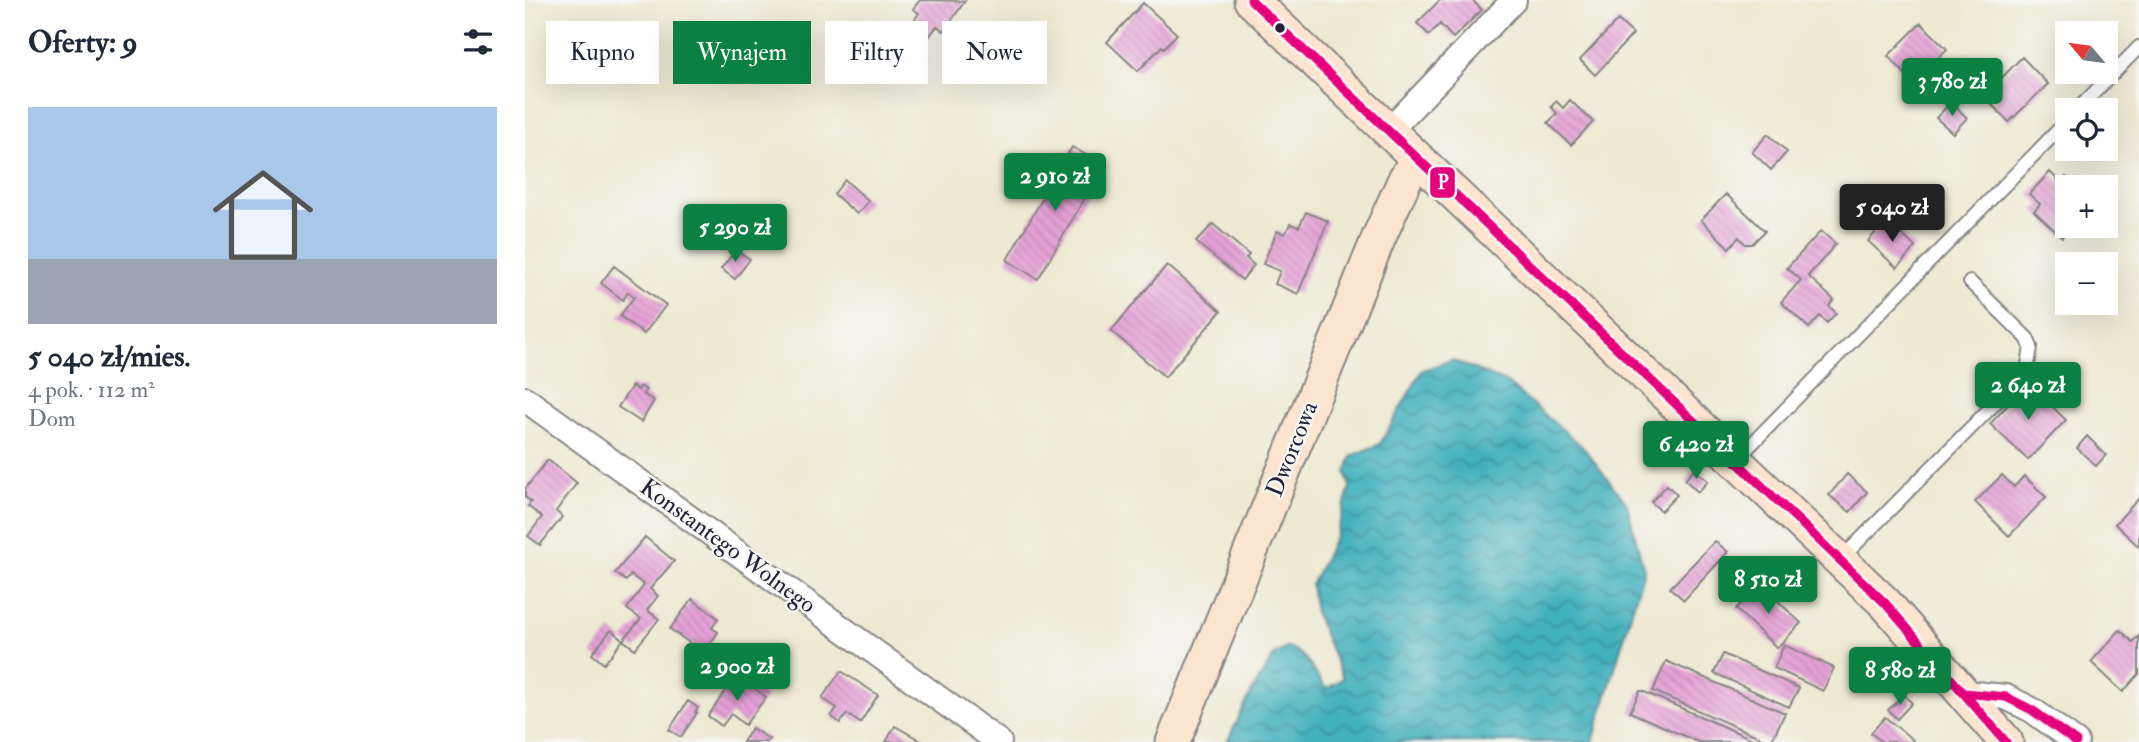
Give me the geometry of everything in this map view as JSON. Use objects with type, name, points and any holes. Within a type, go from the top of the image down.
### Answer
[{"type":"main road","points":[[1251,0],[1885,603],[2006,742]]},
{"type":"main road","name":"Dworcowa","points":[[1173,742],[1379,237],[1405,179],[1417,160]]},
{"type":"street","points":[[1388,132],[1514,0]]},
{"type":"street","name":"Konstantego Wolnego","points":[[525,399],[999,742]]},
{"type":"street","points":[[1964,693],[2006,697],[2032,710],[2076,742]]},
{"type":"lane","points":[[2089,98],[2139,47]]},
{"type":"lane","points":[[1735,461],[2055,133]]},
{"type":"lane","points":[[1840,560],[2027,371],[2031,347],[2027,338],[1970,282]]},
{"type":"water","points":[[1452,360],[1506,382],[1583,447],[1627,504],[1644,570],[1593,742],[1227,742],[1252,691],[1275,654],[1288,647],[1295,650],[1306,659],[1327,689],[1343,678],[1315,613],[1311,585],[1336,535],[1350,487],[1346,472],[1352,456],[1380,444],[1422,370]]},
{"type":"building","points":[[920,0],[965,1],[951,21],[942,21],[942,30],[937,26],[928,38],[928,21],[914,21],[919,13],[913,9]]},
{"type":"building","points":[[1440,0],[1472,0],[1482,10],[1453,38],[1440,24],[1429,35],[1417,23]]},
{"type":"building","points":[[1143,3],[1177,34],[1138,71],[1107,42]]},
{"type":"building","points":[[1618,20],[1633,34],[1595,75],[1580,60]]},
{"type":"building","points":[[1921,23],[1947,49],[1913,82],[1888,56]]},
{"type":"building","points":[[2022,57],[2048,84],[2009,122],[1992,105],[1998,100],[1989,91]]},
{"type":"building","points":[[1570,100],[1593,122],[1571,145],[1548,123],[1557,113],[1551,107],[1556,101],[1563,108]]},
{"type":"building","points":[[1951,102],[1967,118],[1953,133],[1936,118]]},
{"type":"building","points":[[1768,134],[1787,152],[1771,170],[1752,152]]},
{"type":"building","points":[[1072,147],[1104,165],[1038,279],[1007,260]]},
{"type":"building","points":[[2050,172],[2055,177],[2055,230],[2034,211],[2040,204],[2029,194]]},
{"type":"building","points":[[845,180],[869,201],[857,214],[834,194]]},
{"type":"building","points":[[1726,194],[1765,231],[1752,244],[1745,244],[1739,237],[1729,248],[1701,220]]},
{"type":"building","points":[[1306,212],[1328,221],[1298,294],[1275,284],[1280,271],[1263,264],[1277,231],[1285,234],[1290,224],[1299,227]]},
{"type":"building","points":[[1887,220],[1915,247],[1897,268],[1868,241]]},
{"type":"building","points":[[1213,224],[1249,255],[1246,258],[1254,265],[1242,280],[1196,242]]},
{"type":"building","points":[[1821,231],[1836,244],[1808,276],[1834,300],[1829,306],[1836,313],[1827,323],[1820,316],[1809,328],[1781,302],[1801,280],[1787,268]]},
{"type":"building","points":[[736,250],[750,259],[735,279],[721,269]]},
{"type":"building","points":[[1167,265],[1221,311],[1165,377],[1111,331]]},
{"type":"building","points":[[614,266],[666,305],[644,334],[620,316],[634,297],[628,292],[623,300],[601,283]]},
{"type":"building","points":[[2028,383],[2066,420],[2028,460],[1990,424]]},
{"type":"building","points":[[632,386],[638,390],[640,386],[646,390],[643,394],[654,401],[641,422],[618,407]]},
{"type":"building","points":[[2087,436],[2106,455],[2096,466],[2077,448]]},
{"type":"building","points":[[548,460],[577,483],[556,511],[562,517],[540,545],[528,536],[542,517],[528,506],[531,502],[525,497],[525,489]]},
{"type":"building","points":[[1694,469],[1708,481],[1698,492],[1685,480]]},
{"type":"building","points":[[1847,474],[1867,492],[1850,512],[1829,495]]},
{"type":"building","points":[[2002,475],[2014,487],[2024,476],[2046,497],[2009,536],[1975,502]]},
{"type":"building","points":[[1667,485],[1677,495],[1661,511],[1651,502]]},
{"type":"building","points":[[2139,498],[2139,547],[2115,524]]},
{"type":"building","points":[[645,537],[674,561],[650,589],[658,596],[647,610],[659,619],[635,649],[623,640],[641,619],[627,609],[644,585],[631,575],[626,581],[615,573]]},
{"type":"building","points":[[1715,541],[1728,552],[1684,600],[1670,588]]},
{"type":"building","points":[[1760,584],[1801,623],[1777,648],[1736,609]]},
{"type":"building","points":[[692,599],[718,618],[712,628],[718,632],[704,653],[670,629]]},
{"type":"building","points":[[611,630],[623,640],[604,664],[592,654]]},
{"type":"building","points":[[2120,630],[2133,642],[2139,636],[2139,674],[2123,692],[2091,662]]},
{"type":"building","points":[[1784,645],[1834,668],[1823,691],[1774,668]]},
{"type":"building","points":[[1723,654],[1799,688],[1789,707],[1714,673]]},
{"type":"building","points":[[1666,661],[1785,713],[1771,742],[1653,691]]},
{"type":"building","points":[[1908,668],[1917,678],[1910,685],[1901,676]]},
{"type":"building","points":[[841,671],[878,695],[860,723],[847,714],[840,723],[831,716],[837,708],[822,698]]},
{"type":"building","points":[[737,675],[766,697],[745,725],[731,714],[722,726],[708,716]]},
{"type":"building","points":[[1640,691],[1759,742],[1698,742],[1630,712]]},
{"type":"building","points":[[1904,695],[1912,703],[1897,719],[1888,710]]},
{"type":"building","points":[[688,701],[698,708],[681,737],[669,730]]},
{"type":"building","points":[[1885,717],[1913,740],[1912,742],[1882,742],[1871,733]]},
{"type":"building","points":[[895,726],[923,742],[886,742]]},
{"type":"building","points":[[752,728],[769,739],[767,742],[743,742]]},
{"type":"transit line","name":"P","points":[[1251,0],[1885,603],[2006,742]]},
{"type":"transit line","name":"P","points":[[1964,693],[2006,697],[2032,710],[2076,742]]}]
